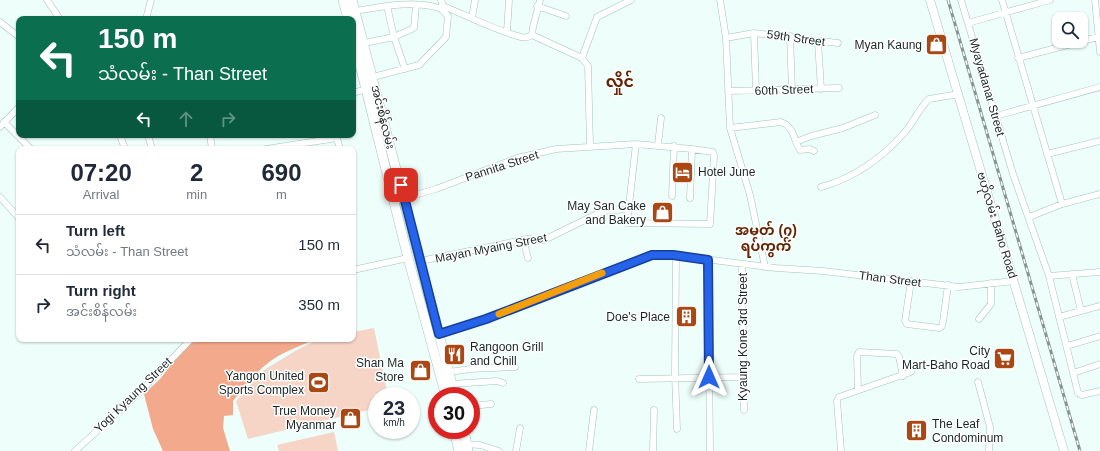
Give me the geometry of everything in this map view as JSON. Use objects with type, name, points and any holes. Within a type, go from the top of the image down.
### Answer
[{"type":"main road","points":[[343,0],[347,16]]},
{"type":"main road","name":"အင်းစိန်လမ်း","points":[[352,0],[373,77],[371,89],[390,144],[452,387]]},
{"type":"main road","name":"ဗဟိုလမ်း Baho Road","points":[[930,0],[1064,451]]},
{"type":"main road","points":[[356,46],[371,89],[381,147],[408,258],[428,333],[448,377],[447,387]]},
{"type":"main road","points":[[381,147],[390,144]]},
{"type":"main road","points":[[408,258],[419,259]]},
{"type":"main road","points":[[428,333],[438,332]]},
{"type":"main road","points":[[458,439],[463,448]]},
{"type":"street","points":[[48,0],[58,16]]},
{"type":"street","points":[[147,16],[151,0]]},
{"type":"street","points":[[441,0],[443,6],[507,32],[528,38],[532,35],[538,3],[566,16]]},
{"type":"street","points":[[472,18],[475,0]]},
{"type":"street","points":[[507,32],[509,0]]},
{"type":"street","points":[[582,58],[597,17],[631,0]]},
{"type":"street","points":[[720,0],[726,38],[730,128],[750,195],[765,267]]},
{"type":"street","name":"Myayadanar Street","points":[[961,0],[1013,174],[1030,217],[1049,276],[1078,393],[1082,395],[1100,391]]},
{"type":"street","points":[[1002,0],[1062,204]]},
{"type":"street","points":[[968,23],[1050,0]]},
{"type":"street","points":[[1095,0],[1100,52]]},
{"type":"street","points":[[355,11],[387,6],[416,5],[440,8],[448,16],[446,37],[419,65],[373,77]]},
{"type":"street","points":[[364,43],[394,37],[414,28],[416,5]]},
{"type":"street","points":[[387,6],[394,37],[405,69]]},
{"type":"street","points":[[0,22],[16,35]]},
{"type":"street","name":"59th Street","points":[[754,33],[756,91]]},
{"type":"street","name":"59th Street","points":[[726,38],[754,33],[790,36],[818,42],[838,43]]},
{"type":"street","points":[[532,35],[582,58],[588,66],[590,72],[590,146]]},
{"type":"street","points":[[790,36],[792,90]]},
{"type":"street","points":[[1018,58],[1098,37]]},
{"type":"street","points":[[818,42],[821,89]]},
{"type":"street","points":[[996,116],[1100,87]]},
{"type":"street","name":"60th Street","points":[[728,91],[839,88]]},
{"type":"street","points":[[356,92],[371,89]]},
{"type":"street","points":[[821,187],[856,172],[880,157],[905,132],[929,99],[959,94]]},
{"type":"street","points":[[16,110],[2,124],[16,136]]},
{"type":"street","points":[[796,142],[811,136],[843,128],[875,114]]},
{"type":"street","points":[[658,145],[661,118]]},
{"type":"street","points":[[730,128],[781,122],[788,125],[792,129],[800,150],[810,149],[814,151]]},
{"type":"street","points":[[18,138],[28,146]]},
{"type":"street","points":[[284,146],[331,138]]},
{"type":"street","points":[[1047,154],[1100,140]]},
{"type":"street","points":[[629,209],[636,144]]},
{"type":"street","name":"Pannita Street","points":[[394,201],[436,189],[517,158],[556,149],[636,144],[674,146],[714,153],[710,224],[628,223],[629,209]]},
{"type":"street","points":[[672,196],[674,146]]},
{"type":"street","points":[[690,198],[692,149]]},
{"type":"street","points":[[1030,217],[1062,204],[1100,194]]},
{"type":"street","points":[[0,197],[16,215]]},
{"type":"street","name":"Mayan Myaing Street","points":[[419,259],[527,239],[544,240],[603,211],[629,209]]},
{"type":"street","points":[[527,239],[525,246],[528,258]]},
{"type":"street","name":"Than Street","points":[[438,332],[486,319],[652,255],[676,255],[765,267],[824,270],[959,287],[1014,281]]},
{"type":"street","points":[[676,255],[675,379],[677,429]]},
{"type":"street","points":[[356,269],[408,258]]},
{"type":"street","points":[[708,260],[710,451]]},
{"type":"street","name":"Kyaung Kone 3rd Street","points":[[742,264],[744,410]]},
{"type":"street","points":[[1049,276],[1100,272]]},
{"type":"street","points":[[1072,274],[1081,311]]},
{"type":"street","points":[[911,281],[905,321],[907,324],[939,328],[942,326],[948,286]]},
{"type":"street","points":[[979,319],[991,304],[991,283]]},
{"type":"street","points":[[1059,317],[1100,306]]},
{"type":"street","points":[[1067,346],[1100,336]]},
{"type":"street","name":"Yogi Kyaung Street","points":[[75,451],[140,392],[188,342]]},
{"type":"street","points":[[858,390],[857,356],[859,352],[897,354],[900,357],[903,376]]},
{"type":"street","points":[[1074,373],[1100,364]]},
{"type":"street","points":[[448,377],[470,369],[515,368]]},
{"type":"street","points":[[841,451],[838,399],[858,390],[903,376],[911,372]]},
{"type":"street","points":[[448,377],[497,380],[503,383]]},
{"type":"street","points":[[639,379],[744,377]]},
{"type":"street","points":[[978,382],[991,432],[989,451]]},
{"type":"street","points":[[480,405],[491,404]]},
{"type":"street","points":[[589,451],[594,410]]},
{"type":"street","points":[[653,451],[654,410]]},
{"type":"street","points":[[516,451],[520,428]]},
{"type":"street","points":[[463,448],[499,451]]},
{"type":"shaded area","name":"Yangon United Sports Complex","points":[[374,328],[386,387],[368,387],[368,410],[248,439],[236,401],[264,370],[312,342],[356,342],[356,331]]},
{"type":"shaded area","points":[[193,342],[310,342],[288,351],[266,364],[233,401],[233,415],[224,416],[223,428],[230,451],[163,451],[153,429],[144,394],[160,379],[182,351]]},
{"type":"shaded area","points":[[334,432],[338,451],[279,451],[277,445]]},
{"type":"railway","points":[[948,0],[1080,451]]},
{"type":"slow traffic","points":[[499,314],[602,273]]},
{"type":"place","name":"Myan Kaung","points":[[937,45]]},
{"type":"place","name":"Hotel June","points":[[683,172]]},
{"type":"place","name":"May San Cake and Bakery","points":[[662,213]]},
{"type":"place","name":"Doe's Place","points":[[686,317]]},
{"type":"place","name":"Rangoon Grill and Chill","points":[[454,354]]},
{"type":"place","name":"City Mart-Baho Road","points":[[1005,358]]},
{"type":"place","name":"Shan Ma Store","points":[[420,370]]},
{"type":"place","name":"Yangon United Sports Complex","points":[[319,383]]},
{"type":"place","name":"True Money Myanmar","points":[[351,418]]},
{"type":"place","name":"The Leaf Condominum","points":[[917,431]]},
{"type":"district","name":"လှိုင်","points":[[620,81]]},
{"type":"district","name":"အမှတ် (၇) ရပ်ကွက်","points":[[766,238]]},
{"type":"route","points":[[401,185],[418,257],[439,334],[486,319],[652,255],[673,255],[708,260],[709,377]]}]
